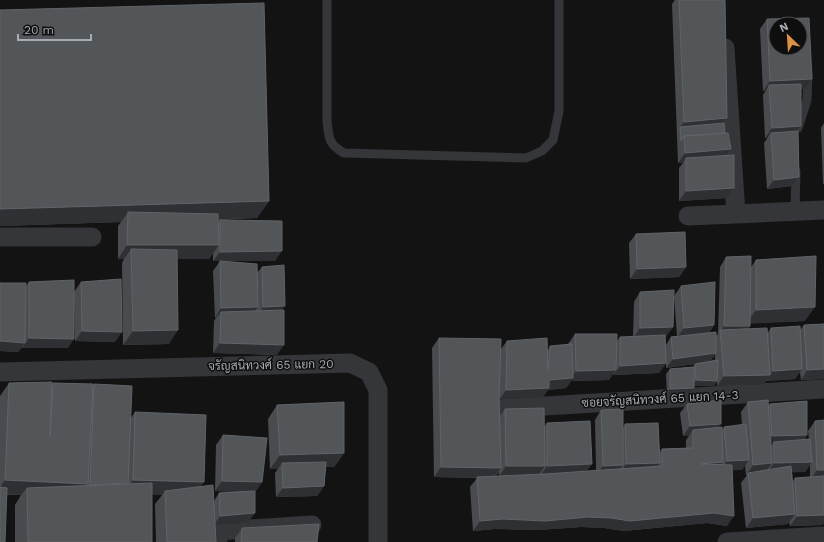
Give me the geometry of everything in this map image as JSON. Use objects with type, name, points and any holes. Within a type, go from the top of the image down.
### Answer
[{"type":"street","points":[[724,28],[736,214]]},
{"type":"street","points":[[688,216],[824,210]]},
{"type":"street","points":[[0,236],[92,237]]},
{"type":"street","name":"จรัญสนิทวงศ์ 65 แยก 20","points":[[0,372],[350,363],[369,372],[378,390],[378,542]]},
{"type":"street","name":"ซอยจรัญสนิทวงศ์ 65 แยก 14-3","points":[[496,409],[824,389]]},
{"type":"street","points":[[218,542],[218,531],[312,524]]},
{"type":"street","points":[[727,542],[824,536]]},
{"type":"lane","points":[[327,0],[327,121],[329,140],[334,148],[344,153],[526,158],[542,151],[553,140],[555,133],[559,111],[559,0]]},
{"type":"lane","points":[[797,137],[797,130],[807,100],[808,61]]},
{"type":"lane","points":[[795,211],[796,159]]},
{"type":"building","points":[[679,0],[725,0],[727,118],[684,122]]},
{"type":"building","points":[[264,3],[269,201],[0,209],[0,10]]},
{"type":"building","points":[[809,18],[812,79],[770,81],[769,56],[808,56]]},
{"type":"building","points":[[767,19],[768,19],[768,40]]},
{"type":"building","points":[[801,84],[801,126],[772,128],[769,85]]},
{"type":"building","points":[[724,123],[725,133],[684,136],[681,141],[680,127]]},
{"type":"building","points":[[798,131],[799,177],[774,180],[771,133]]},
{"type":"building","points":[[728,133],[731,149],[685,153],[684,136]]},
{"type":"building","points":[[734,155],[734,188],[686,191],[686,158]]},
{"type":"building","points":[[128,212],[218,214],[219,245],[127,245]]},
{"type":"building","points":[[220,220],[282,221],[282,251],[220,252]]},
{"type":"building","points":[[685,232],[686,267],[637,269],[636,234]]},
{"type":"building","points":[[131,249],[177,250],[178,330],[133,331]]},
{"type":"building","points":[[751,256],[750,326],[724,326],[726,257]]},
{"type":"building","points":[[816,256],[815,307],[756,310],[756,260]]},
{"type":"building","points":[[220,261],[257,264],[258,307],[221,308]]},
{"type":"building","points":[[284,265],[285,306],[263,307],[262,267]]},
{"type":"building","points":[[121,279],[122,332],[82,331],[81,282]]},
{"type":"building","points":[[74,280],[74,339],[29,338],[29,282]]},
{"type":"building","points":[[715,282],[714,325],[684,328],[681,286]]},
{"type":"building","points":[[0,283],[26,283],[25,343],[0,341]]},
{"type":"building","points":[[674,290],[673,327],[640,328],[640,292]]},
{"type":"building","points":[[284,310],[284,345],[220,343],[221,312]]},
{"type":"building","points":[[824,324],[824,369],[807,370],[804,325]]},
{"type":"building","points":[[800,326],[802,369],[773,371],[771,328]]},
{"type":"building","points":[[767,328],[770,375],[724,376],[720,330]]},
{"type":"building","points":[[716,332],[716,353],[673,359],[671,337]]},
{"type":"building","points":[[575,334],[617,334],[616,370],[576,371]]},
{"type":"building","points":[[665,335],[666,363],[620,366],[620,337]]},
{"type":"building","points":[[439,338],[501,339],[499,398],[501,468],[441,467]]},
{"type":"building","points":[[547,338],[548,371],[550,346],[572,344],[573,378],[549,380],[549,388],[506,390],[507,341]]},
{"type":"building","points":[[718,360],[717,381],[696,380],[695,364]]},
{"type":"building","points":[[694,367],[694,388],[670,389],[670,369]]},
{"type":"building","points":[[52,382],[50,436],[53,383],[93,384],[88,484],[5,480],[9,383]]},
{"type":"building","points":[[94,384],[132,386],[128,483],[90,485]]},
{"type":"building","points":[[721,400],[721,424],[690,426],[687,404]]},
{"type":"building","points":[[768,400],[772,463],[753,465],[748,402]]},
{"type":"building","points":[[807,401],[807,435],[772,436],[770,404]]},
{"type":"building","points":[[344,402],[344,453],[280,455],[277,405]]},
{"type":"building","points":[[544,408],[545,466],[506,466],[505,409]]},
{"type":"building","points":[[623,409],[623,465],[603,466],[601,410]]},
{"type":"building","points":[[135,412],[206,415],[204,482],[133,480]]},
{"type":"building","points":[[824,420],[824,470],[817,470],[815,421]]},
{"type":"building","points":[[590,421],[592,464],[547,466],[547,423]]},
{"type":"building","points":[[658,423],[660,463],[626,464],[625,424]]},
{"type":"building","points":[[746,424],[749,460],[727,461],[724,427]]},
{"type":"building","points":[[722,427],[723,462],[701,464],[732,465],[734,516],[714,513],[630,521],[588,517],[545,521],[502,519],[480,521],[477,477],[662,466],[662,449],[693,448],[693,430]]},
{"type":"building","points":[[223,435],[267,438],[262,482],[222,481]]},
{"type":"building","points":[[810,439],[812,462],[774,463],[774,442]]},
{"type":"building","points":[[326,462],[324,486],[283,488],[282,463]]},
{"type":"building","points":[[791,466],[795,514],[753,518],[748,473]]},
{"type":"building","points":[[824,476],[824,515],[797,516],[795,478]]},
{"type":"building","points":[[152,483],[152,542],[28,542],[27,488]]},
{"type":"building","points":[[213,485],[216,542],[167,542],[165,491]]},
{"type":"building","points":[[0,487],[7,488],[5,542],[0,542]]},
{"type":"building","points":[[255,491],[255,513],[220,516],[219,493]]},
{"type":"building","points":[[319,524],[317,542],[241,542],[242,528]]}]
